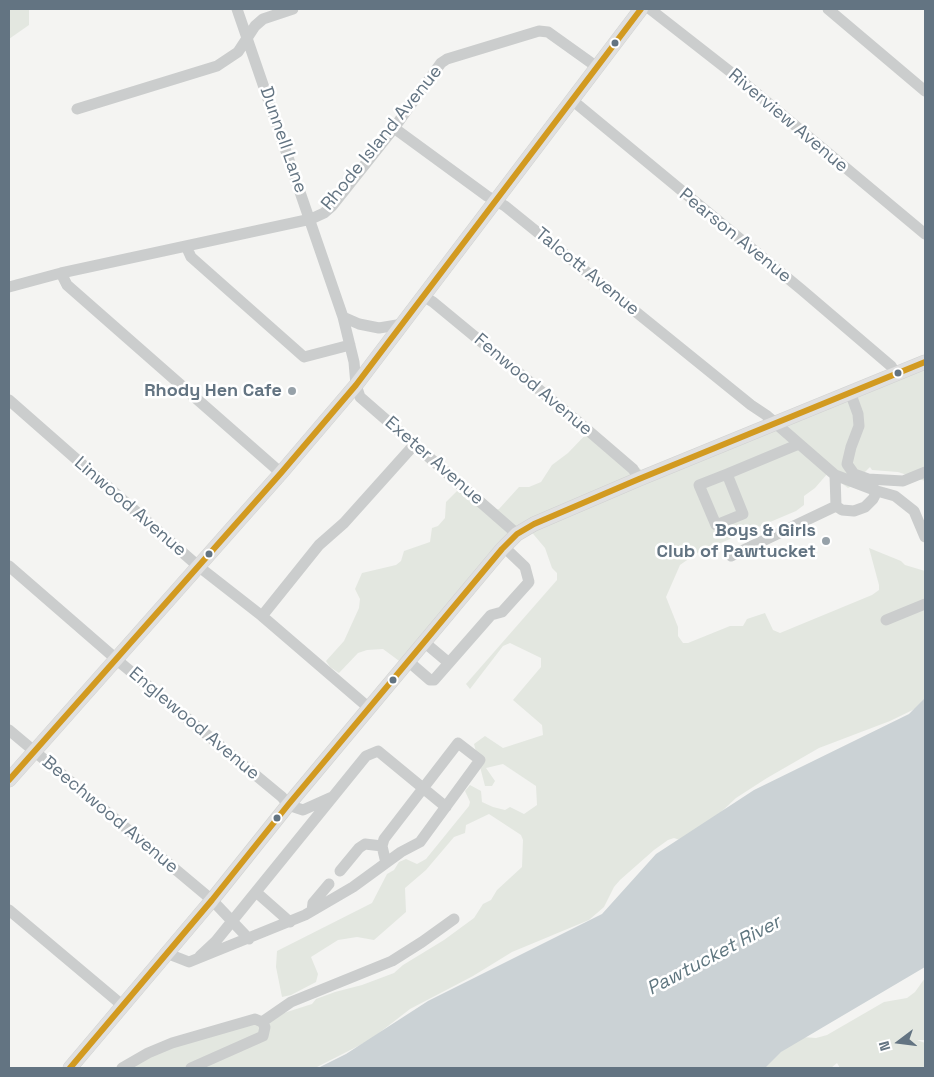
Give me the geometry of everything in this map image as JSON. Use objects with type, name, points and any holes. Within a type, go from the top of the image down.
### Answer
[{"type":"main road","points":[[9,780],[282,473],[356,385],[641,9]]},
{"type":"main road","points":[[70,1068],[212,900],[408,661],[517,534],[534,524],[639,478],[925,362]]},
{"type":"street","name":"Dunnell Lane","points":[[237,9],[344,317],[354,362],[356,385]]},
{"type":"street","points":[[77,109],[216,66],[238,52],[255,26],[263,20],[293,9]]},
{"type":"street","name":"Riverview Avenue","points":[[650,9],[737,77],[925,234]]},
{"type":"street","points":[[828,9],[925,91]]},
{"type":"street","name":"Rhode Island Avenue","points":[[9,287],[61,273],[311,219],[324,213],[332,206],[394,128],[441,63],[447,59],[531,32],[548,32],[597,66]]},
{"type":"street","name":"Pearson Avenue","points":[[572,100],[802,290],[891,366],[896,374]]},
{"type":"street","name":"Talcott Avenue","points":[[394,128],[495,201],[505,206],[775,423],[835,475],[895,496],[914,511],[925,537]]},
{"type":"street","points":[[186,246],[191,257],[304,357],[350,345]]},
{"type":"street","points":[[61,273],[66,285],[282,473]]},
{"type":"street","name":"Fenwood Avenue","points":[[423,296],[433,302],[576,420],[633,470],[639,478]]},
{"type":"street","points":[[344,317],[359,324],[380,328],[403,324]]},
{"type":"street","name":"Exeter Avenue","points":[[356,385],[360,397],[517,534]]},
{"type":"street","points":[[850,392],[858,414],[859,426],[851,446],[848,464],[854,474],[868,479],[903,481],[925,475]]},
{"type":"street","name":"Linwood Avenue","points":[[9,400],[198,566],[262,616],[369,708]]},
{"type":"street","points":[[727,474],[743,514],[716,525],[699,485],[799,444]]},
{"type":"street","points":[[262,616],[319,545],[344,523],[414,445]]},
{"type":"street","points":[[835,475],[836,506]]},
{"type":"street","points":[[836,506],[842,510],[854,511],[866,507],[877,491]]},
{"type":"street","points":[[731,556],[836,506]]},
{"type":"street","points":[[408,661],[430,680],[434,680],[491,615],[502,612],[529,582],[524,567],[504,547]]},
{"type":"street","name":"Englewood Avenue","points":[[9,566],[115,659],[282,797],[288,805]]},
{"type":"street","points":[[886,620],[925,604]]},
{"type":"street","points":[[424,642],[449,663]]},
{"type":"street","name":"Beechwood Avenue","points":[[9,730],[212,900],[249,939]]},
{"type":"street","points":[[166,953],[189,962],[290,922],[353,887],[386,863],[401,852],[420,842],[480,760],[458,742],[384,839],[382,846],[386,863]]},
{"type":"street","points":[[197,959],[216,941],[366,756],[378,751],[446,807]]},
{"type":"street","points":[[288,805],[303,810],[332,797]]},
{"type":"street","points":[[340,870],[359,848],[365,844],[382,846]]},
{"type":"street","points":[[312,911],[313,904],[329,884]]},
{"type":"street","points":[[256,892],[290,922]]},
{"type":"street","points":[[9,910],[122,1005]]},
{"type":"street","points":[[122,1068],[148,1053],[172,1043],[259,1020],[292,1002],[392,961],[454,919]]},
{"type":"street","points":[[191,1068],[263,1036],[265,1027],[259,1020]]},
{"type":"shaded area","points":[[9,9],[29,9],[29,25],[9,39]]},
{"type":"shaded area","points":[[925,362],[925,481],[898,472],[872,470],[870,467],[848,488],[828,473],[815,488],[804,496],[804,505],[796,511],[697,553],[680,565],[666,597],[678,627],[678,636],[683,643],[688,643],[730,626],[743,626],[747,619],[765,613],[773,630],[780,633],[872,595],[879,590],[869,548],[901,561],[905,565],[925,571],[925,704],[890,721],[819,748],[767,778],[736,798],[720,813],[680,840],[674,838],[668,840],[654,850],[620,880],[614,887],[604,907],[589,920],[512,952],[473,976],[410,1009],[370,1040],[315,1068],[126,1068],[171,1045],[312,1004],[316,999],[394,973],[474,918],[483,904],[491,900],[497,890],[522,867],[523,840],[521,835],[489,814],[466,825],[465,833],[454,837],[426,870],[405,888],[406,912],[374,940],[357,937],[338,940],[311,957],[318,974],[316,982],[291,995],[282,997],[276,967],[277,951],[372,903],[387,874],[394,870],[399,862],[406,859],[417,864],[426,859],[469,806],[470,802],[465,791],[470,785],[481,791],[482,802],[493,807],[505,810],[510,807],[524,814],[537,805],[536,786],[503,764],[486,768],[495,781],[492,786],[485,786],[474,744],[485,736],[503,748],[543,735],[542,725],[513,700],[541,667],[541,658],[510,643],[503,646],[470,689],[466,684],[557,580],[557,573],[552,568],[545,548],[529,529],[406,666],[383,649],[367,650],[358,653],[339,673],[330,667],[326,661],[344,641],[359,608],[360,599],[355,589],[362,573],[396,565],[401,561],[404,551],[430,542],[432,528],[438,526],[445,518],[446,502],[464,484],[496,510],[499,509],[519,487],[529,487],[541,482],[552,465],[568,453],[592,428],[645,473]]},
{"type":"shaded area","points":[[925,978],[925,1040],[917,1040],[925,1043],[925,1068],[840,1068],[837,1063],[831,1068],[761,1068],[762,1065],[802,1037],[816,1038],[827,1035],[884,1002],[907,998],[915,992]]},
{"type":"water","name":"Pawtucket River","points":[[925,698],[925,967],[781,1052],[765,1068],[318,1068],[346,1054],[428,1001],[602,914],[656,854],[754,790],[909,714]]},
{"type":"transit line","points":[[9,780],[281,473],[356,385],[641,9]]},
{"type":"transit line","points":[[70,1068],[212,900],[288,805],[502,549],[517,534],[534,524],[639,479],[925,362]]},
{"type":"place","name":"Rhody Hen Cafe","points":[[292,391]]},
{"type":"place","name":"Boys & Girls Club of Pawtucket","points":[[826,541]]}]
